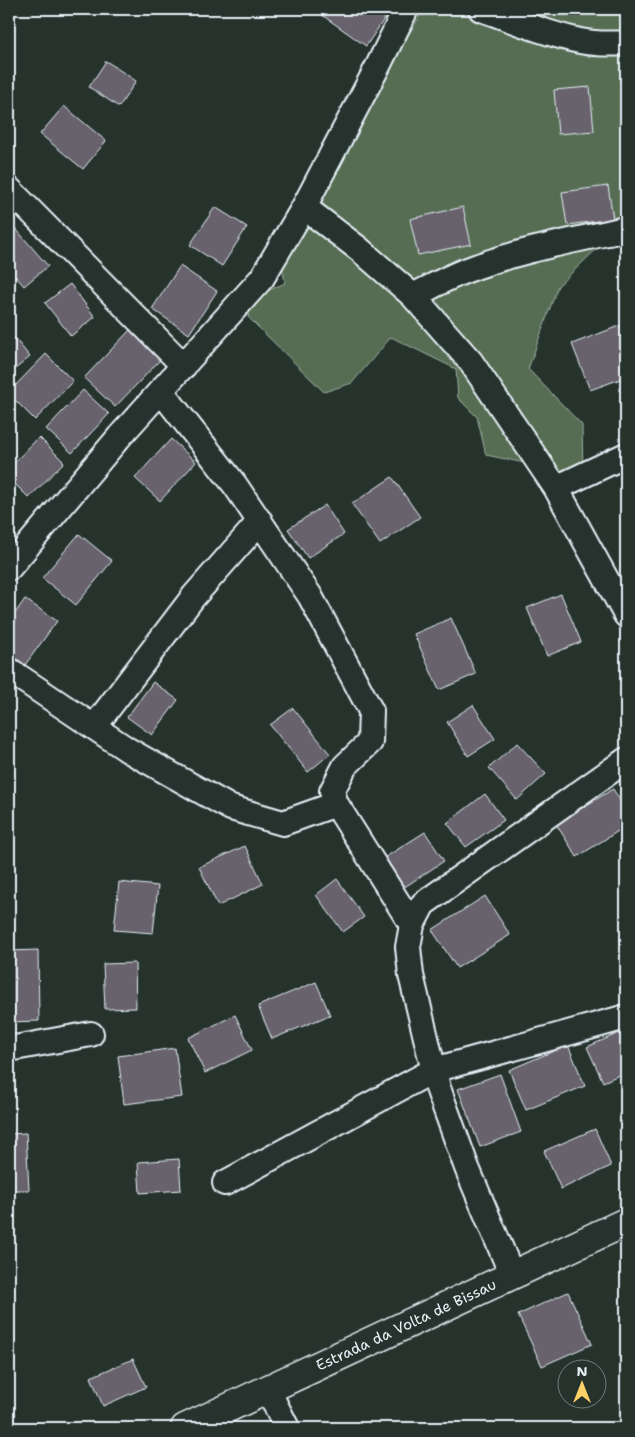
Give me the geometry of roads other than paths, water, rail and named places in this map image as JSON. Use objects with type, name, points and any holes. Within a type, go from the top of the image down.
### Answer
[{"type":"main road","name":"Estrada da Volta de Bissau","points":[[185,1428],[626,1222]]},
{"type":"street","points":[[9,568],[120,436],[262,278],[304,207],[406,9]]},
{"type":"street","points":[[481,9],[580,41],[609,44],[626,43]]},
{"type":"street","points":[[9,189],[184,366]]},
{"type":"street","points":[[304,207],[366,255],[413,296],[471,362],[556,488],[626,615]]},
{"type":"street","points":[[413,296],[461,272],[487,263],[531,250],[626,229]]},
{"type":"street","points":[[161,391],[235,485],[310,596],[371,710],[370,742],[345,766],[332,791],[336,804],[412,924]]},
{"type":"street","points":[[556,488],[626,455]]},
{"type":"street","points":[[94,727],[194,596],[260,521]]},
{"type":"street","points":[[9,670],[128,750],[231,808],[284,823],[336,804]]},
{"type":"street","points":[[512,1275],[438,1088],[411,975],[408,947],[412,924],[423,904],[626,760]]},
{"type":"street","points":[[225,1183],[434,1070],[626,1017]]},
{"type":"street","points":[[9,1049],[90,1034]]},
{"type":"street","points":[[268,1390],[287,1428]]}]
